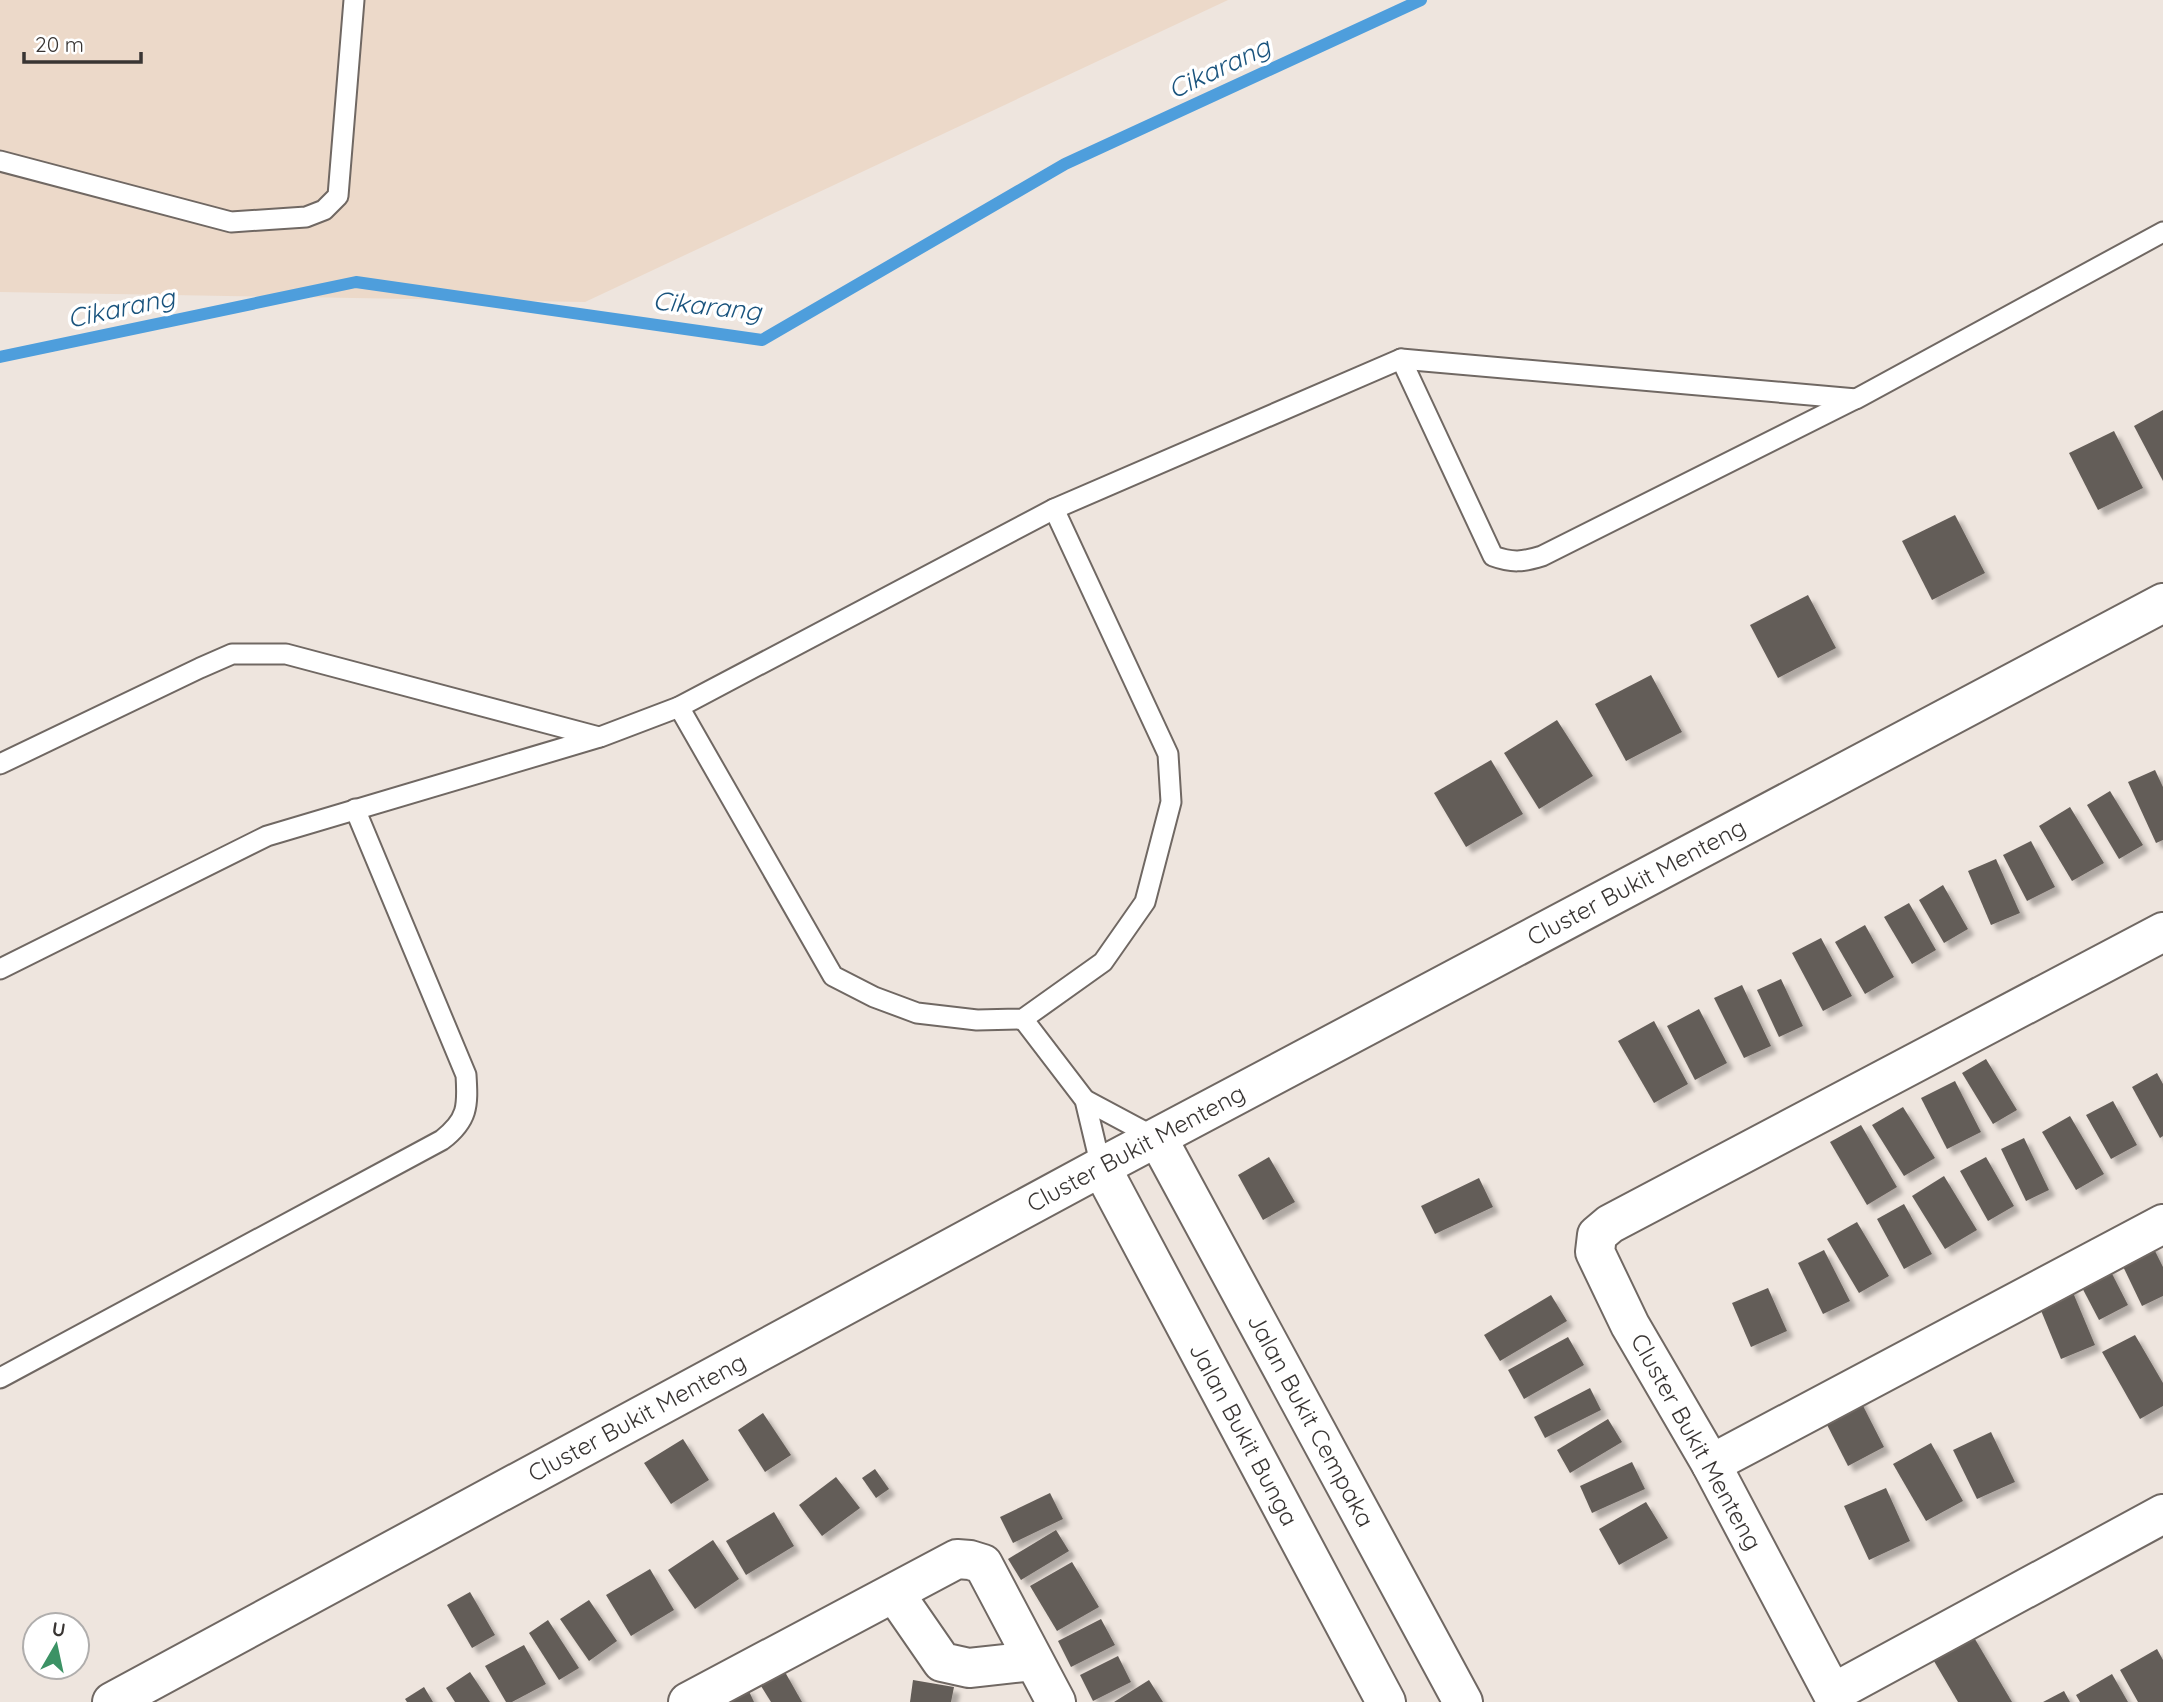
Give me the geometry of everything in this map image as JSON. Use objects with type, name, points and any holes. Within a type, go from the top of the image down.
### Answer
[{"type":"street","name":"Cluster Bukit Menteng","points":[[112,1702],[1101,1167],[2163,603]]},
{"type":"street","name":"Cluster Bukit Menteng","points":[[2163,932],[1610,1224],[1597,1236],[1595,1252],[1630,1325],[1712,1464],[1835,1698],[2163,1514]]},
{"type":"street","name":"Jalan Bukit Cempaka","points":[[1158,1139],[1463,1702]]},
{"type":"street","name":"Jalan Bukit Bunga","points":[[1101,1167],[1386,1702]]},
{"type":"street","points":[[1712,1464],[2163,1224]]},
{"type":"street","points":[[688,1702],[895,1594],[950,1561],[970,1560],[983,1564],[1056,1702]]},
{"type":"street","points":[[895,1594],[942,1662],[969,1668],[1033,1661]]},
{"type":"lane","points":[[0,162],[231,222],[306,217],[324,211],[338,196],[354,0]]},
{"type":"lane","points":[[1401,359],[1493,556],[1508,562],[1521,563],[1542,556],[1856,398],[2163,232]]},
{"type":"lane","points":[[0,969],[267,836],[600,737],[679,707],[1054,509],[1401,359],[1856,398]]},
{"type":"lane","points":[[679,707],[833,976],[874,997],[916,1013],[976,1020],[1023,1019],[1103,962],[1145,902],[1171,802],[1168,754],[1054,509]]},
{"type":"lane","points":[[0,764],[232,654],[286,654],[600,737]]},
{"type":"lane","points":[[0,1378],[442,1140],[458,1127],[467,1100],[466,1075],[355,809]]},
{"type":"lane","points":[[1023,1019],[1085,1100],[1101,1167]]},
{"type":"lane","points":[[1085,1100],[1158,1139]]},
{"type":"shaded area","points":[[0,0],[1228,0],[585,302],[0,292]]},
{"type":"building","points":[[2163,410],[2163,481],[2134,426]]},
{"type":"building","points":[[2114,431],[2143,488],[2098,510],[2069,453]]},
{"type":"building","points":[[1955,515],[1985,573],[1932,600],[1902,541]]},
{"type":"building","points":[[1808,595],[1836,648],[1778,678],[1750,625]]},
{"type":"building","points":[[1651,675],[1682,732],[1626,761],[1595,704]]},
{"type":"building","points":[[1557,720],[1593,776],[1539,809],[1504,753]]},
{"type":"building","points":[[1491,760],[1523,814],[1466,847],[1434,793]]},
{"type":"building","points":[[2155,770],[2163,787],[2163,840],[2156,843],[2128,782]]},
{"type":"building","points":[[2110,791],[2143,845],[2119,859],[2087,805]]},
{"type":"building","points":[[2070,807],[2104,863],[2072,881],[2039,826]]},
{"type":"building","points":[[2031,841],[2055,887],[2027,901],[2003,855]]},
{"type":"building","points":[[1996,859],[2020,913],[1991,925],[1968,871]]},
{"type":"building","points":[[1943,885],[1968,929],[1944,943],[1919,900]]},
{"type":"building","points":[[1909,903],[1936,950],[1912,964],[1884,917]]},
{"type":"building","points":[[1865,925],[1894,977],[1865,994],[1835,942]]},
{"type":"building","points":[[1821,938],[1852,996],[1823,1011],[1792,953]]},
{"type":"building","points":[[1781,979],[1803,1026],[1779,1037],[1757,990]]},
{"type":"building","points":[[1742,985],[1771,1046],[1744,1058],[1714,998]]},
{"type":"building","points":[[1699,1009],[1727,1063],[1695,1080],[1667,1026]]},
{"type":"building","points":[[1654,1021],[1688,1084],[1654,1103],[1618,1041]]},
{"type":"building","points":[[1986,1059],[2017,1110],[1993,1124],[1962,1073]]},
{"type":"building","points":[[2157,1073],[2163,1084],[2163,1136],[2160,1138],[2132,1087]]},
{"type":"building","points":[[1955,1081],[1981,1132],[1947,1149],[1921,1098]]},
{"type":"building","points":[[2113,1101],[2137,1145],[2111,1159],[2086,1115]]},
{"type":"building","points":[[1903,1107],[1935,1158],[1904,1176],[1872,1125]]},
{"type":"building","points":[[2070,1116],[2104,1174],[2076,1190],[2042,1132]]},
{"type":"building","points":[[1861,1125],[1897,1187],[1867,1205],[1830,1142]]},
{"type":"building","points":[[2024,1138],[2049,1190],[2026,1201],[2001,1149]]},
{"type":"building","points":[[1269,1157],[1295,1202],[1263,1220],[1238,1175]]},
{"type":"building","points":[[1986,1157],[2014,1206],[1988,1221],[1960,1171]]},
{"type":"building","points":[[1944,1176],[1977,1230],[1945,1249],[1912,1196]]},
{"type":"building","points":[[1479,1178],[1493,1207],[1435,1234],[1421,1206]]},
{"type":"building","points":[[1904,1204],[1932,1254],[1904,1269],[1877,1219]]},
{"type":"building","points":[[1857,1222],[1889,1276],[1859,1293],[1827,1239]]},
{"type":"building","points":[[2151,1243],[2163,1267],[2163,1296],[2142,1306],[2119,1258]]},
{"type":"building","points":[[1824,1250],[1850,1301],[1823,1314],[1798,1263]]},
{"type":"building","points":[[2106,1262],[2128,1305],[2099,1320],[2077,1278]]},
{"type":"building","points":[[2069,1283],[2095,1345],[2061,1359],[2035,1296]]},
{"type":"building","points":[[1768,1288],[1787,1331],[1751,1347],[1732,1303]]},
{"type":"building","points":[[1551,1295],[1567,1321],[1500,1361],[1484,1335]]},
{"type":"building","points":[[2135,1335],[2163,1383],[2163,1406],[2140,1419],[2102,1352]]},
{"type":"building","points":[[1568,1337],[1584,1365],[1524,1399],[1508,1370]]},
{"type":"building","points":[[1590,1388],[1601,1410],[1545,1438],[1534,1417]]},
{"type":"building","points":[[1857,1394],[1884,1447],[1848,1466],[1821,1413]]},
{"type":"building","points":[[763,1413],[791,1455],[765,1472],[738,1430]]},
{"type":"building","points":[[1608,1419],[1622,1442],[1570,1473],[1557,1450]]},
{"type":"building","points":[[1991,1432],[2015,1482],[1977,1499],[1953,1450]]},
{"type":"building","points":[[683,1439],[709,1480],[671,1504],[644,1463]]},
{"type":"building","points":[[1931,1443],[1963,1501],[1926,1521],[1893,1464]]},
{"type":"building","points":[[1632,1462],[1645,1489],[1592,1513],[1580,1486]]},
{"type":"building","points":[[875,1469],[889,1489],[876,1498],[862,1478]]},
{"type":"building","points":[[836,1477],[860,1508],[822,1536],[799,1505]]},
{"type":"building","points":[[1886,1488],[1910,1541],[1869,1560],[1844,1506]]},
{"type":"building","points":[[1050,1493],[1063,1519],[1013,1543],[1000,1517]]},
{"type":"building","points":[[1646,1502],[1668,1538],[1619,1565],[1599,1529]]},
{"type":"building","points":[[774,1512],[794,1546],[746,1575],[726,1541]]},
{"type":"building","points":[[1056,1530],[1069,1551],[1021,1580],[1008,1559]]},
{"type":"building","points":[[713,1540],[739,1579],[695,1609],[668,1570]]},
{"type":"building","points":[[1072,1562],[1099,1607],[1057,1631],[1030,1586]]},
{"type":"building","points":[[650,1569],[674,1610],[631,1636],[606,1595]]},
{"type":"building","points":[[470,1592],[495,1635],[472,1648],[447,1605]]},
{"type":"building","points":[[589,1600],[617,1641],[589,1661],[560,1619]]},
{"type":"building","points":[[1101,1619],[1115,1645],[1071,1667],[1058,1641]]},
{"type":"building","points":[[548,1620],[579,1668],[559,1680],[529,1633]]},
{"type":"building","points":[[1972,1634],[2012,1702],[1958,1702],[1931,1656]]},
{"type":"building","points":[[524,1645],[546,1684],[512,1702],[506,1702],[485,1666]]},
{"type":"building","points":[[2157,1649],[2163,1660],[2163,1702],[2138,1702],[2120,1670]]},
{"type":"building","points":[[1118,1656],[1131,1682],[1093,1701],[1080,1675]]},
{"type":"building","points":[[470,1672],[490,1702],[455,1702],[446,1688]]},
{"type":"building","points":[[785,1672],[802,1702],[771,1702],[761,1686]]},
{"type":"building","points":[[2112,1674],[2128,1702],[2080,1702],[2076,1695]]},
{"type":"building","points":[[913,1680],[954,1687],[951,1702],[910,1702]]},
{"type":"building","points":[[1149,1680],[1163,1702],[1114,1702]]},
{"type":"building","points":[[424,1687],[433,1702],[407,1702],[405,1699]]},
{"type":"building","points":[[747,1687],[754,1702],[716,1702]]},
{"type":"building","points":[[2064,1691],[2070,1702],[2043,1702]]},
{"type":"waterway","name":"Cikarang","points":[[0,357],[356,282],[762,340],[1065,164],[1421,0]]}]
